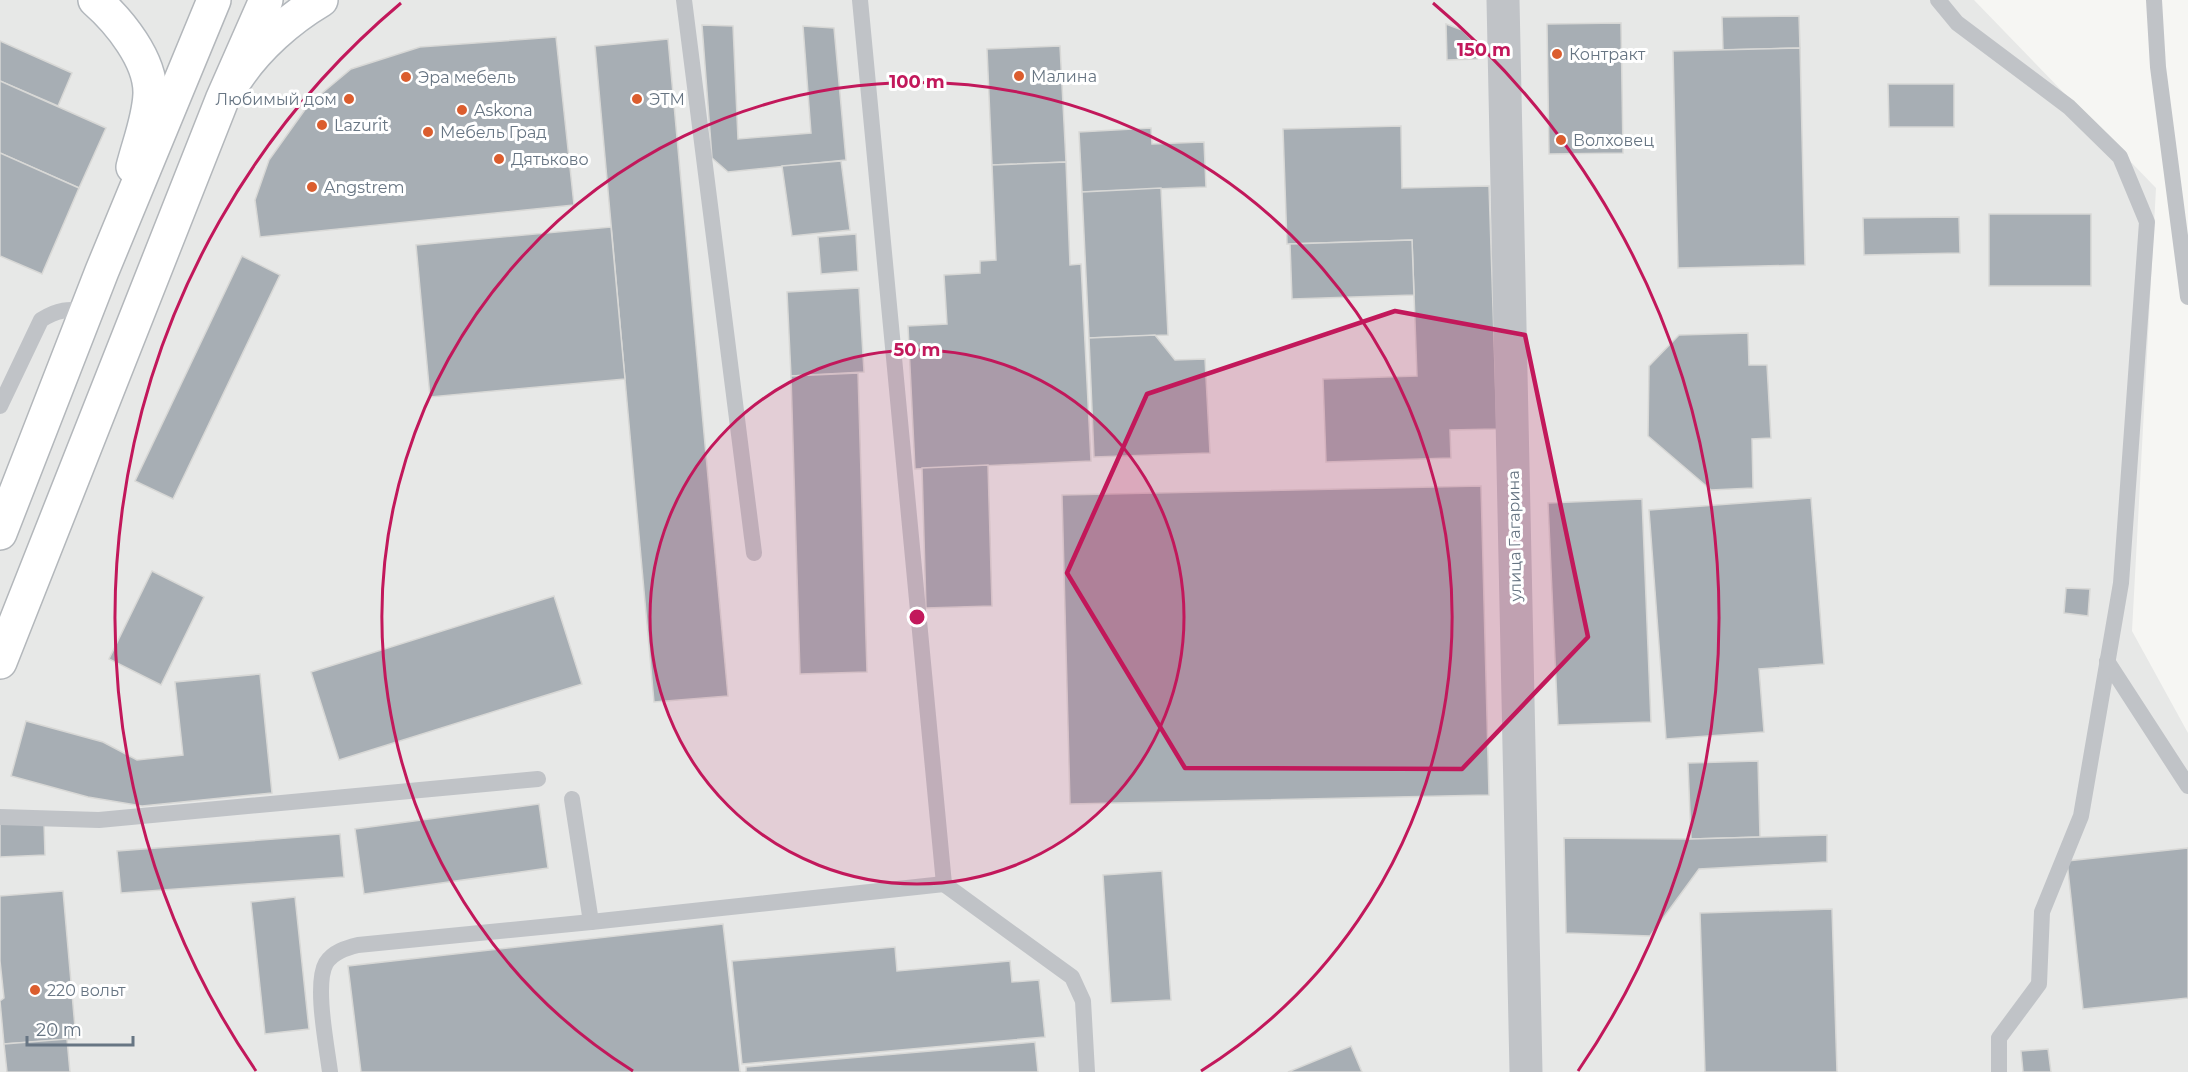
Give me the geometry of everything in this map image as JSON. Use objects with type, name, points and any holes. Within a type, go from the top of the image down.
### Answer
[{"type":"main road","points":[[95,0],[109,12],[130,40],[147,70],[150,93],[146,119],[102,271]]},
{"type":"main road","points":[[0,533],[102,271],[214,0]]},
{"type":"main road","points":[[0,662],[222,100],[267,0]]},
{"type":"main road","points":[[222,100],[247,62],[282,29],[321,0]]},
{"type":"street","name":"улица Гагарина","points":[[1503,0],[1526,1072]]},
{"type":"lane","points":[[684,0],[754,553]]},
{"type":"lane","points":[[860,0],[944,884]]},
{"type":"lane","points":[[1938,0],[1957,23],[2069,107],[2120,157],[2147,222],[2121,583],[2108,661],[2081,816],[2042,912],[2039,984],[1999,1038],[1999,1072]]},
{"type":"lane","points":[[2154,0],[2158,67],[2188,297]]},
{"type":"lane","points":[[0,406],[41,320],[54,311],[72,309],[87,311]]},
{"type":"lane","points":[[2108,661],[2188,786]]},
{"type":"lane","points":[[0,817],[99,820],[538,779]]},
{"type":"lane","points":[[572,799],[591,922]]},
{"type":"lane","points":[[330,1072],[320,983],[326,963],[341,949],[358,945],[944,884],[1072,977],[1083,1001],[1087,1072]]},
{"type":"highlighted area","points":[[1395,311],[1525,335],[1588,637],[1462,769],[1185,768],[1067,573],[1147,394]]},
{"type":"shaded area","points":[[0,0],[1974,0],[2156,188],[2132,631],[2188,733],[2188,1072],[0,1072]]},
{"type":"building","points":[[1799,16],[1800,48],[1723,50],[1722,17]]},
{"type":"building","points":[[1621,23],[1623,153],[1549,154],[1547,24]]},
{"type":"building","points":[[1446,24],[1462,30],[1476,44],[1477,59],[1447,60]]},
{"type":"building","points":[[702,25],[733,26],[738,139],[811,133],[803,26],[834,28],[846,160],[728,172],[712,158]]},
{"type":"building","name":"Мебель Град","points":[[556,37],[574,205],[260,237],[255,200],[269,160],[309,104],[351,69],[420,47]]},
{"type":"building","points":[[668,39],[728,696],[654,702],[595,46]]},
{"type":"building","points":[[0,41],[72,73],[58,106],[0,81]]},
{"type":"building","points":[[1060,46],[1066,162],[992,165],[987,49]]},
{"type":"building","points":[[1800,48],[1805,265],[1678,268],[1673,51]]},
{"type":"building","points":[[0,81],[106,128],[79,188],[0,153]]},
{"type":"building","points":[[1888,84],[1954,84],[1954,127],[1889,127]]},
{"type":"building","points":[[1401,126],[1402,188],[1489,186],[1497,429],[1450,430],[1451,458],[1326,462],[1323,379],[1417,376],[1412,240],[1287,244],[1283,129]]},
{"type":"building","points":[[1151,128],[1152,144],[1204,142],[1206,187],[1082,192],[1079,132]]},
{"type":"building","points":[[0,153],[79,188],[42,274],[0,256]]},
{"type":"building","points":[[841,161],[850,230],[792,236],[782,166]]},
{"type":"building","points":[[1066,162],[1070,265],[1081,264],[1091,461],[915,469],[908,326],[947,324],[944,275],[980,273],[980,261],[996,260],[992,165]]},
{"type":"building","points":[[1161,188],[1168,335],[1089,338],[1082,192]]},
{"type":"building","points":[[1989,214],[2091,214],[2091,286],[1989,286]]},
{"type":"building","points":[[1959,217],[1960,253],[1864,255],[1863,218]]},
{"type":"building","points":[[611,227],[625,379],[430,397],[416,245]]},
{"type":"building","points":[[856,234],[858,271],[821,274],[818,237]]},
{"type":"building","points":[[1412,240],[1414,295],[1292,299],[1290,244]]},
{"type":"building","points":[[242,256],[280,275],[173,499],[135,481]]},
{"type":"building","points":[[859,288],[864,372],[791,376],[787,292]]},
{"type":"building","points":[[1748,333],[1749,365],[1767,365],[1771,438],[1752,439],[1753,488],[1711,490],[1648,436],[1649,366],[1679,335]]},
{"type":"building","points":[[1155,335],[1175,360],[1205,359],[1210,453],[1094,457],[1089,338]]},
{"type":"building","points":[[858,373],[867,672],[800,674],[791,376]]},
{"type":"building","points":[[988,465],[992,606],[926,608],[922,468]]},
{"type":"building","points":[[1481,486],[1489,795],[1070,804],[1062,495]]},
{"type":"building","points":[[1811,498],[1824,664],[1759,669],[1764,732],[1666,739],[1649,510]]},
{"type":"building","points":[[1642,499],[1651,722],[1558,725],[1548,503]]},
{"type":"building","points":[[152,571],[204,597],[161,685],[109,659]]},
{"type":"building","points":[[2066,588],[2090,589],[2088,616],[2064,613]]},
{"type":"building","points":[[554,596],[582,684],[339,760],[311,672]]},
{"type":"building","points":[[260,674],[272,793],[142,806],[88,797],[11,776],[26,721],[103,742],[137,760],[183,755],[175,682]]},
{"type":"building","points":[[1758,761],[1760,837],[1691,839],[1688,763]]},
{"type":"building","points":[[539,804],[548,868],[364,894],[355,829]]},
{"type":"building","points":[[44,822],[45,855],[0,857],[0,824]]},
{"type":"building","points":[[340,834],[344,877],[121,893],[117,851]]},
{"type":"building","points":[[1827,835],[1827,862],[1699,869],[1650,936],[1566,933],[1564,838],[1691,839]]},
{"type":"building","points":[[2188,848],[2188,998],[2083,1009],[2067,861]]},
{"type":"building","points":[[1162,871],[1171,1000],[1111,1003],[1103,875]]},
{"type":"building","points":[[63,891],[76,1039],[4,1044],[0,1001],[4,998],[0,961],[0,896]]},
{"type":"building","points":[[295,897],[309,1029],[265,1034],[251,902]]},
{"type":"building","points":[[1832,909],[1837,1072],[1705,1072],[1700,913]]},
{"type":"building","points":[[723,924],[740,1072],[361,1072],[348,966]]},
{"type":"building","points":[[895,947],[897,971],[1010,961],[1012,982],[1039,980],[1045,1037],[742,1064],[732,961]]},
{"type":"building","points":[[67,1039],[70,1072],[7,1072],[4,1044]]},
{"type":"building","points":[[1035,1042],[1038,1072],[746,1072],[746,1067]]},
{"type":"building","points":[[1351,1046],[1362,1072],[1288,1072]]},
{"type":"building","points":[[2048,1049],[2051,1072],[2023,1072],[2021,1051]]},
{"type":"place","name":"Контракт","points":[[1557,54]]},
{"type":"place","name":"Малина","points":[[1019,76]]},
{"type":"place","name":"Эра мебель","points":[[406,77]]},
{"type":"place","name":"Любимый дом","points":[[349,99]]},
{"type":"place","name":"ЭТМ","points":[[637,99]]},
{"type":"place","name":"Askona","points":[[462,110]]},
{"type":"place","name":"Lazurit","points":[[322,125]]},
{"type":"place","name":"Мебель Град","points":[[428,132]]},
{"type":"place","name":"Волховец","points":[[1561,140]]},
{"type":"place","name":"Дятьково","points":[[499,159]]},
{"type":"place","name":"Angstrem","points":[[312,187]]},
{"type":"place","name":"220 вольт","points":[[35,990]]}]
